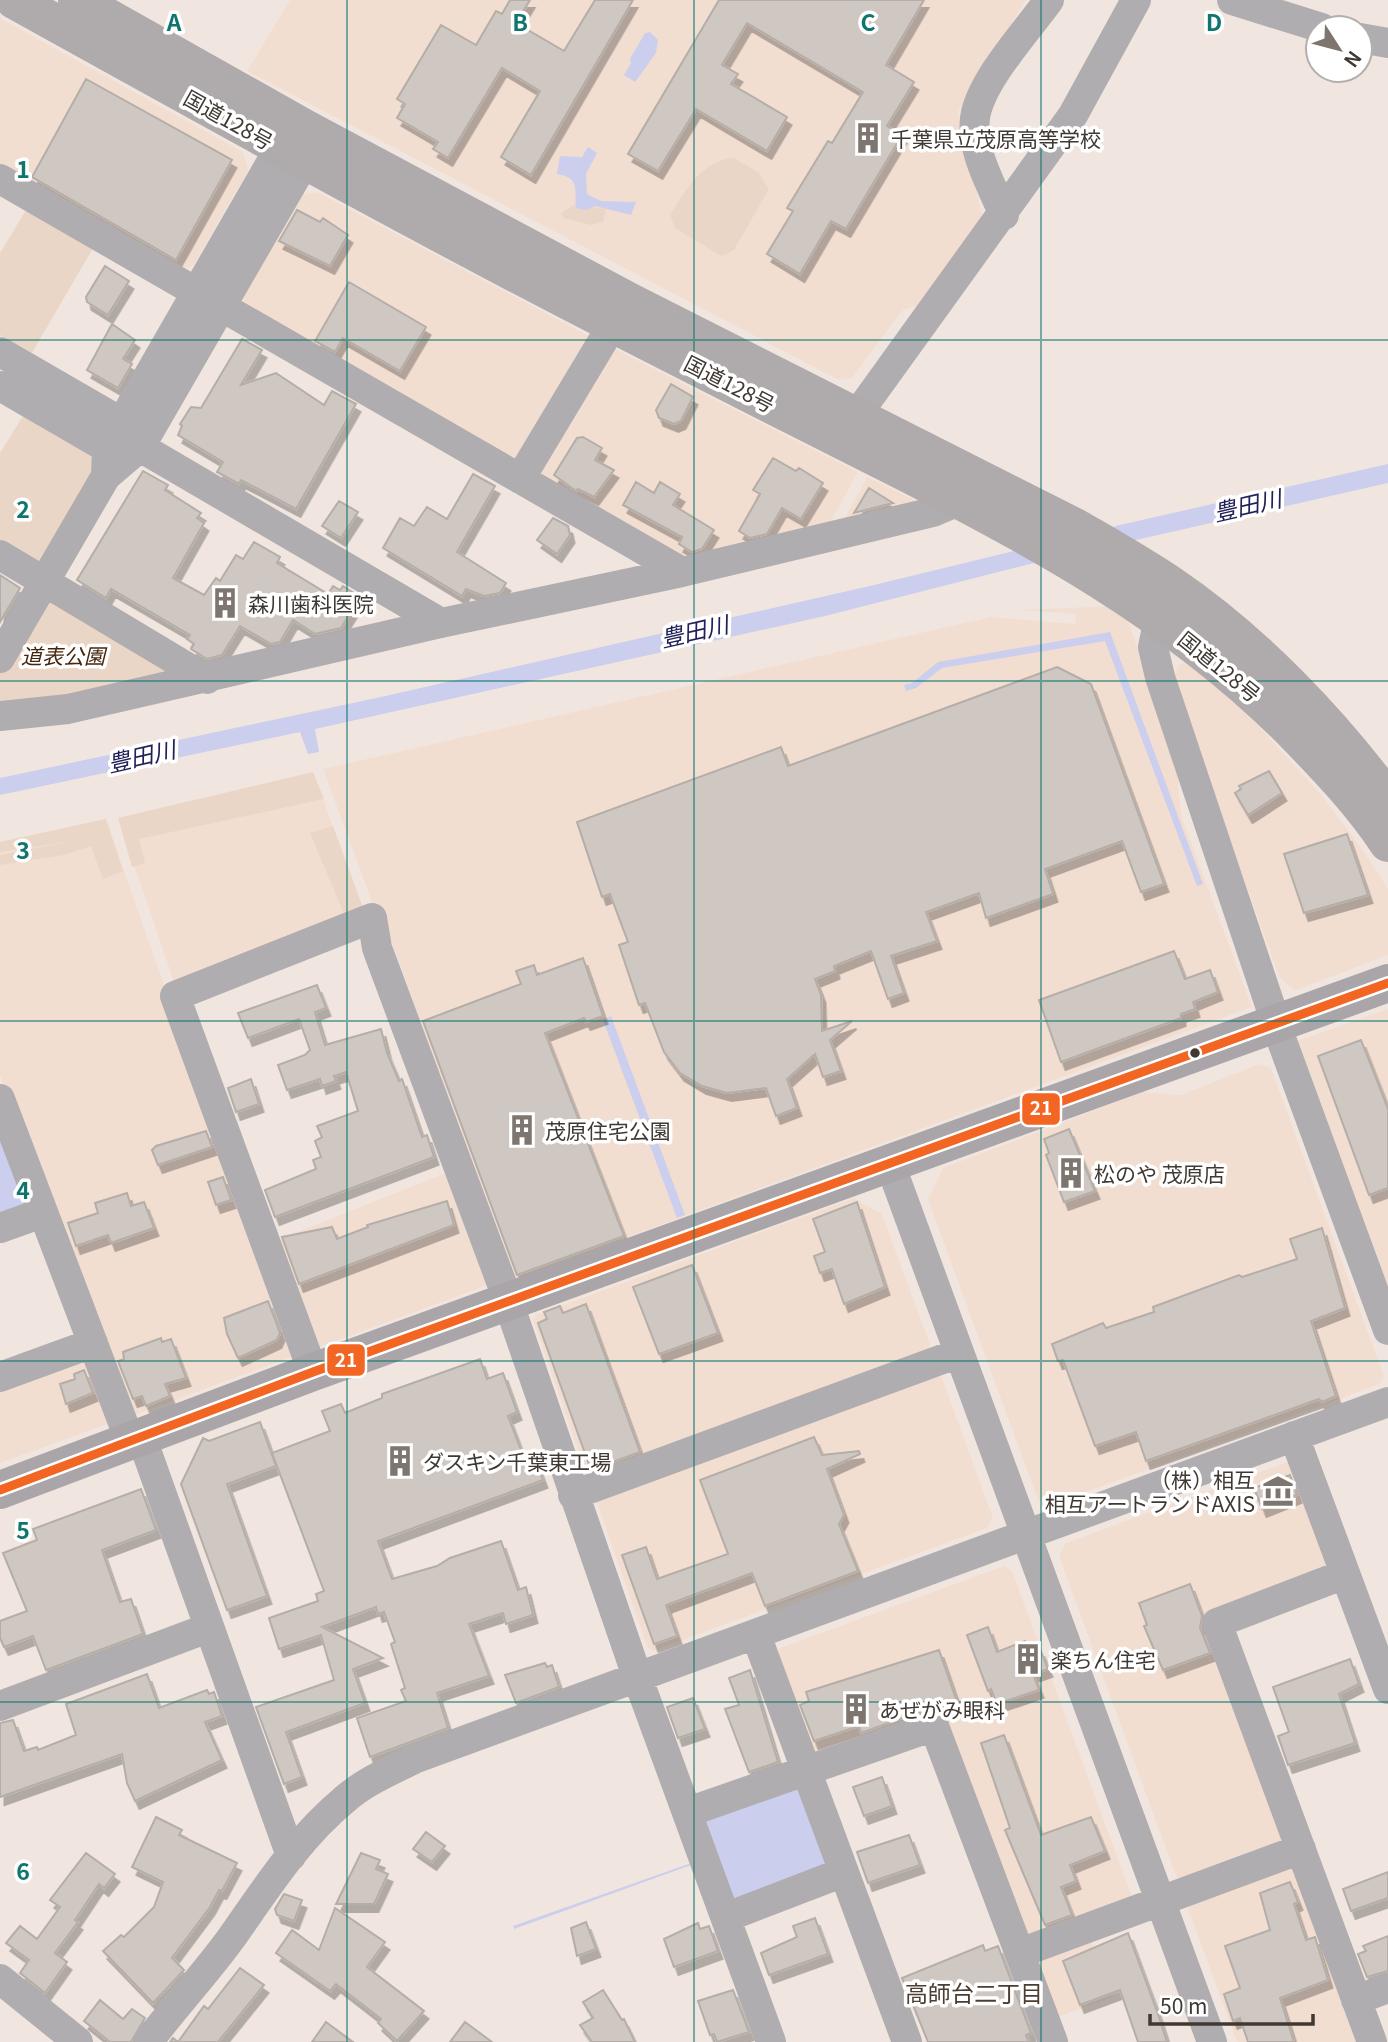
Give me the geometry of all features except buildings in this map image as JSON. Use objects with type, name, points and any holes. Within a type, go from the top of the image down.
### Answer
[{"type":"highway","name":"国道128号","points":[[14,0],[298,146],[632,303],[849,428],[980,499],[1117,588],[1226,667],[1322,761],[1388,843]]},
{"type":"highway","name":"国道128号","points":[[77,0],[298,146],[613,324],[849,428]]},
{"type":"highway","name":"国道128号","points":[[980,499],[1029,503],[1075,527],[1165,582],[1219,622],[1294,692],[1335,734],[1388,800]]},
{"type":"main road","points":[[0,1490],[1275,1021],[1388,983]]},
{"type":"street","points":[[1004,215],[980,159],[975,118],[986,86],[1049,0]]},
{"type":"street","points":[[849,428],[1073,115],[1136,0]]},
{"type":"street","points":[[1232,0],[1304,22]]},
{"type":"street","points":[[0,658],[45,581],[106,462],[121,422],[195,291],[298,146]]},
{"type":"street","points":[[106,462],[141,447],[222,307],[298,146]]},
{"type":"street","points":[[0,178],[682,572]]},
{"type":"street","points":[[520,479],[613,324]]},
{"type":"street","points":[[0,352],[121,422],[141,447],[440,624]]},
{"type":"street","points":[[0,386],[106,462]]},
{"type":"street","points":[[0,716],[68,709],[207,679],[440,624],[682,572],[980,499]]},
{"type":"street","points":[[0,555],[207,679]]},
{"type":"street","points":[[1160,618],[1153,647],[1160,677],[1275,1021],[1388,1330]]},
{"type":"street","points":[[313,1373],[175,996],[372,918],[377,947],[506,1302],[638,1679],[771,2042]]},
{"type":"street","points":[[0,1099],[93,1343],[136,1439],[290,1856]]},
{"type":"street","points":[[890,1164],[1212,2042]]},
{"type":"street","points":[[0,1228],[42,1213]]},
{"type":"street","points":[[0,1377],[93,1343]]},
{"type":"street","points":[[573,1495],[959,1353]]},
{"type":"street","points":[[148,2042],[232,1937],[290,1856],[344,1799],[382,1774],[414,1759],[1388,1402]]},
{"type":"street","points":[[1294,1436],[1388,1689]]},
{"type":"street","points":[[1345,1574],[1217,1623],[1372,2042]]},
{"type":"street","points":[[0,1706],[208,1628]]},
{"type":"street","points":[[756,1634],[907,2042]]},
{"type":"street","points":[[688,1812],[934,1726],[1053,2042]]},
{"type":"street","points":[[1020,1953],[1301,1849]]},
{"type":"street","points":[[727,1917],[844,1872]]},
{"type":"street","points":[[0,1979],[78,2042]]},
{"type":"street","points":[[1356,2000],[1388,1988]]},
{"type":"shaded area","points":[[290,0],[1026,0],[958,112],[983,219],[918,306],[903,310],[852,378],[839,380],[247,71]]},
{"type":"shaded area","points":[[0,18],[243,152],[248,171],[193,266],[177,271],[0,168]]},
{"type":"shaded area","points":[[317,192],[589,336],[518,468],[248,312],[243,299],[303,195]]},
{"type":"shaded area","points":[[609,346],[858,472],[826,530],[689,562],[533,476]]},
{"type":"shaded area","points":[[867,477],[915,500],[912,510],[840,527]]},
{"type":"shaded area","points":[[1112,606],[1126,615],[1180,769],[1178,787],[1182,818],[1252,1007],[514,1279],[388,932],[383,932],[323,769],[991,617],[1075,624],[1076,614],[1020,610]]},
{"type":"shaded area","points":[[1188,662],[1251,718],[1320,793],[1365,853],[1388,889],[1388,955],[1294,991],[1279,976],[1171,678],[1180,664]]},
{"type":"shaded area","points":[[313,772],[362,905],[360,910],[175,985],[118,818]]},
{"type":"shaded area","points":[[106,819],[294,1356],[129,1417],[0,1075],[0,842]]},
{"type":"shaded area","points":[[1388,1009],[1388,1301],[1294,1042]]},
{"type":"shaded area","points":[[1259,1064],[1271,1068],[1384,1376],[1380,1384],[1048,1506],[1038,1500],[928,1200],[943,1168],[1143,1092],[1181,1095]]},
{"type":"shaded area","points":[[444,1174],[452,1185],[488,1285],[317,1348],[279,1244],[284,1237]]},
{"type":"shaded area","points":[[854,1198],[882,1214],[930,1344],[926,1353],[594,1476],[585,1470],[533,1320],[536,1315]]},
{"type":"shaded area","points":[[84,1356],[116,1421],[0,1463],[0,1387]]},
{"type":"shaded area","points":[[934,1374],[942,1378],[993,1518],[987,1528],[653,1651],[647,1646],[597,1503],[600,1497]]},
{"type":"shaded area","points":[[1287,1462],[1294,1466],[1329,1563],[1324,1570],[1203,1615],[1285,1838],[1280,1847],[1186,1882],[1176,1876],[1059,1556],[1066,1543]]},
{"type":"shaded area","points":[[1004,1566],[1012,1571],[1131,1894],[1128,1902],[1033,1938],[1024,1934],[942,1711],[819,1756],[811,1751],[777,1656],[780,1648]]},
{"type":"shaded area","points":[[1287,1864],[1297,1871],[1360,2042],[1237,2042],[1188,1909],[1193,1899]]},
{"type":"shaded area","points":[[1090,1937],[1112,1997],[1055,2018],[1035,1965],[1039,1956]]},
{"type":"green space","points":[[734,158],[759,173],[769,189],[734,250],[721,256],[675,228],[670,215],[696,178],[713,164]]},
{"type":"green space","points":[[576,204],[606,209],[603,222],[591,225],[563,218],[561,213]]},
{"type":"green space","points":[[29,205],[96,243],[32,353],[0,335],[0,253]]},
{"type":"green space","points":[[23,416],[95,458],[99,475],[46,564],[0,547],[0,453]]},
{"type":"green space","name":"道表公園","points":[[57,597],[177,668],[175,678],[0,709],[0,673],[41,602]]},
{"type":"green space","points":[[313,772],[324,799],[139,839],[145,863],[132,867],[118,818]]},
{"type":"green space","points":[[106,819],[123,871],[103,879],[91,846],[64,855],[0,865],[0,855],[74,841],[0,852],[0,842]]},
{"type":"green space","points":[[333,826],[362,905],[360,910],[345,916],[310,833]]},
{"type":"water","points":[[650,32],[658,40],[656,53],[635,82],[624,75],[645,33]]},
{"type":"water","points":[[588,147],[597,153],[586,174],[587,194],[601,201],[636,202],[631,215],[595,206],[587,210],[576,208],[573,182],[570,178],[557,174],[560,156],[582,157]]},
{"type":"water","name":"豊田川","points":[[1388,464],[1388,483],[1034,563],[825,616],[315,729],[319,752],[308,754],[300,732],[0,795],[0,778],[381,697]]},
{"type":"water","points":[[1110,632],[1203,884],[1197,886],[1105,641],[942,668],[916,688],[906,691],[904,685],[912,683],[938,662]]},
{"type":"water","points":[[611,1016],[685,1215],[677,1218],[603,1020]]},
{"type":"water","points":[[0,1128],[27,1202],[0,1219]]},
{"type":"water","points":[[801,1787],[830,1863],[736,1904],[702,1820]]},
{"type":"water","points":[[694,1864],[514,1929],[513,1926]]},
{"type":"transit line","name":"21","points":[[0,1490],[313,1372],[1388,983]]},
{"type":"place","name":"千葉県立茂原高等学校","points":[[868,138]]},
{"type":"place","name":"森川歯科医院","points":[[225,603]]},
{"type":"place","name":"茂原住宅公園","points":[[522,1130]]},
{"type":"place","name":"松のや 茂原店","points":[[1071,1173]]},
{"type":"place","name":"ダスキン千葉東工場","points":[[400,1461]]},
{"type":"place","name":"（株）相互 相互アートランドAXIS","points":[[1278,1491]]},
{"type":"place","name":"楽ちん住宅","points":[[1028,1659]]},
{"type":"place","name":"あぜがみ眼科","points":[[856,1709]]},
{"type":"district","name":"高師台二丁目","points":[[974,1992]]}]
